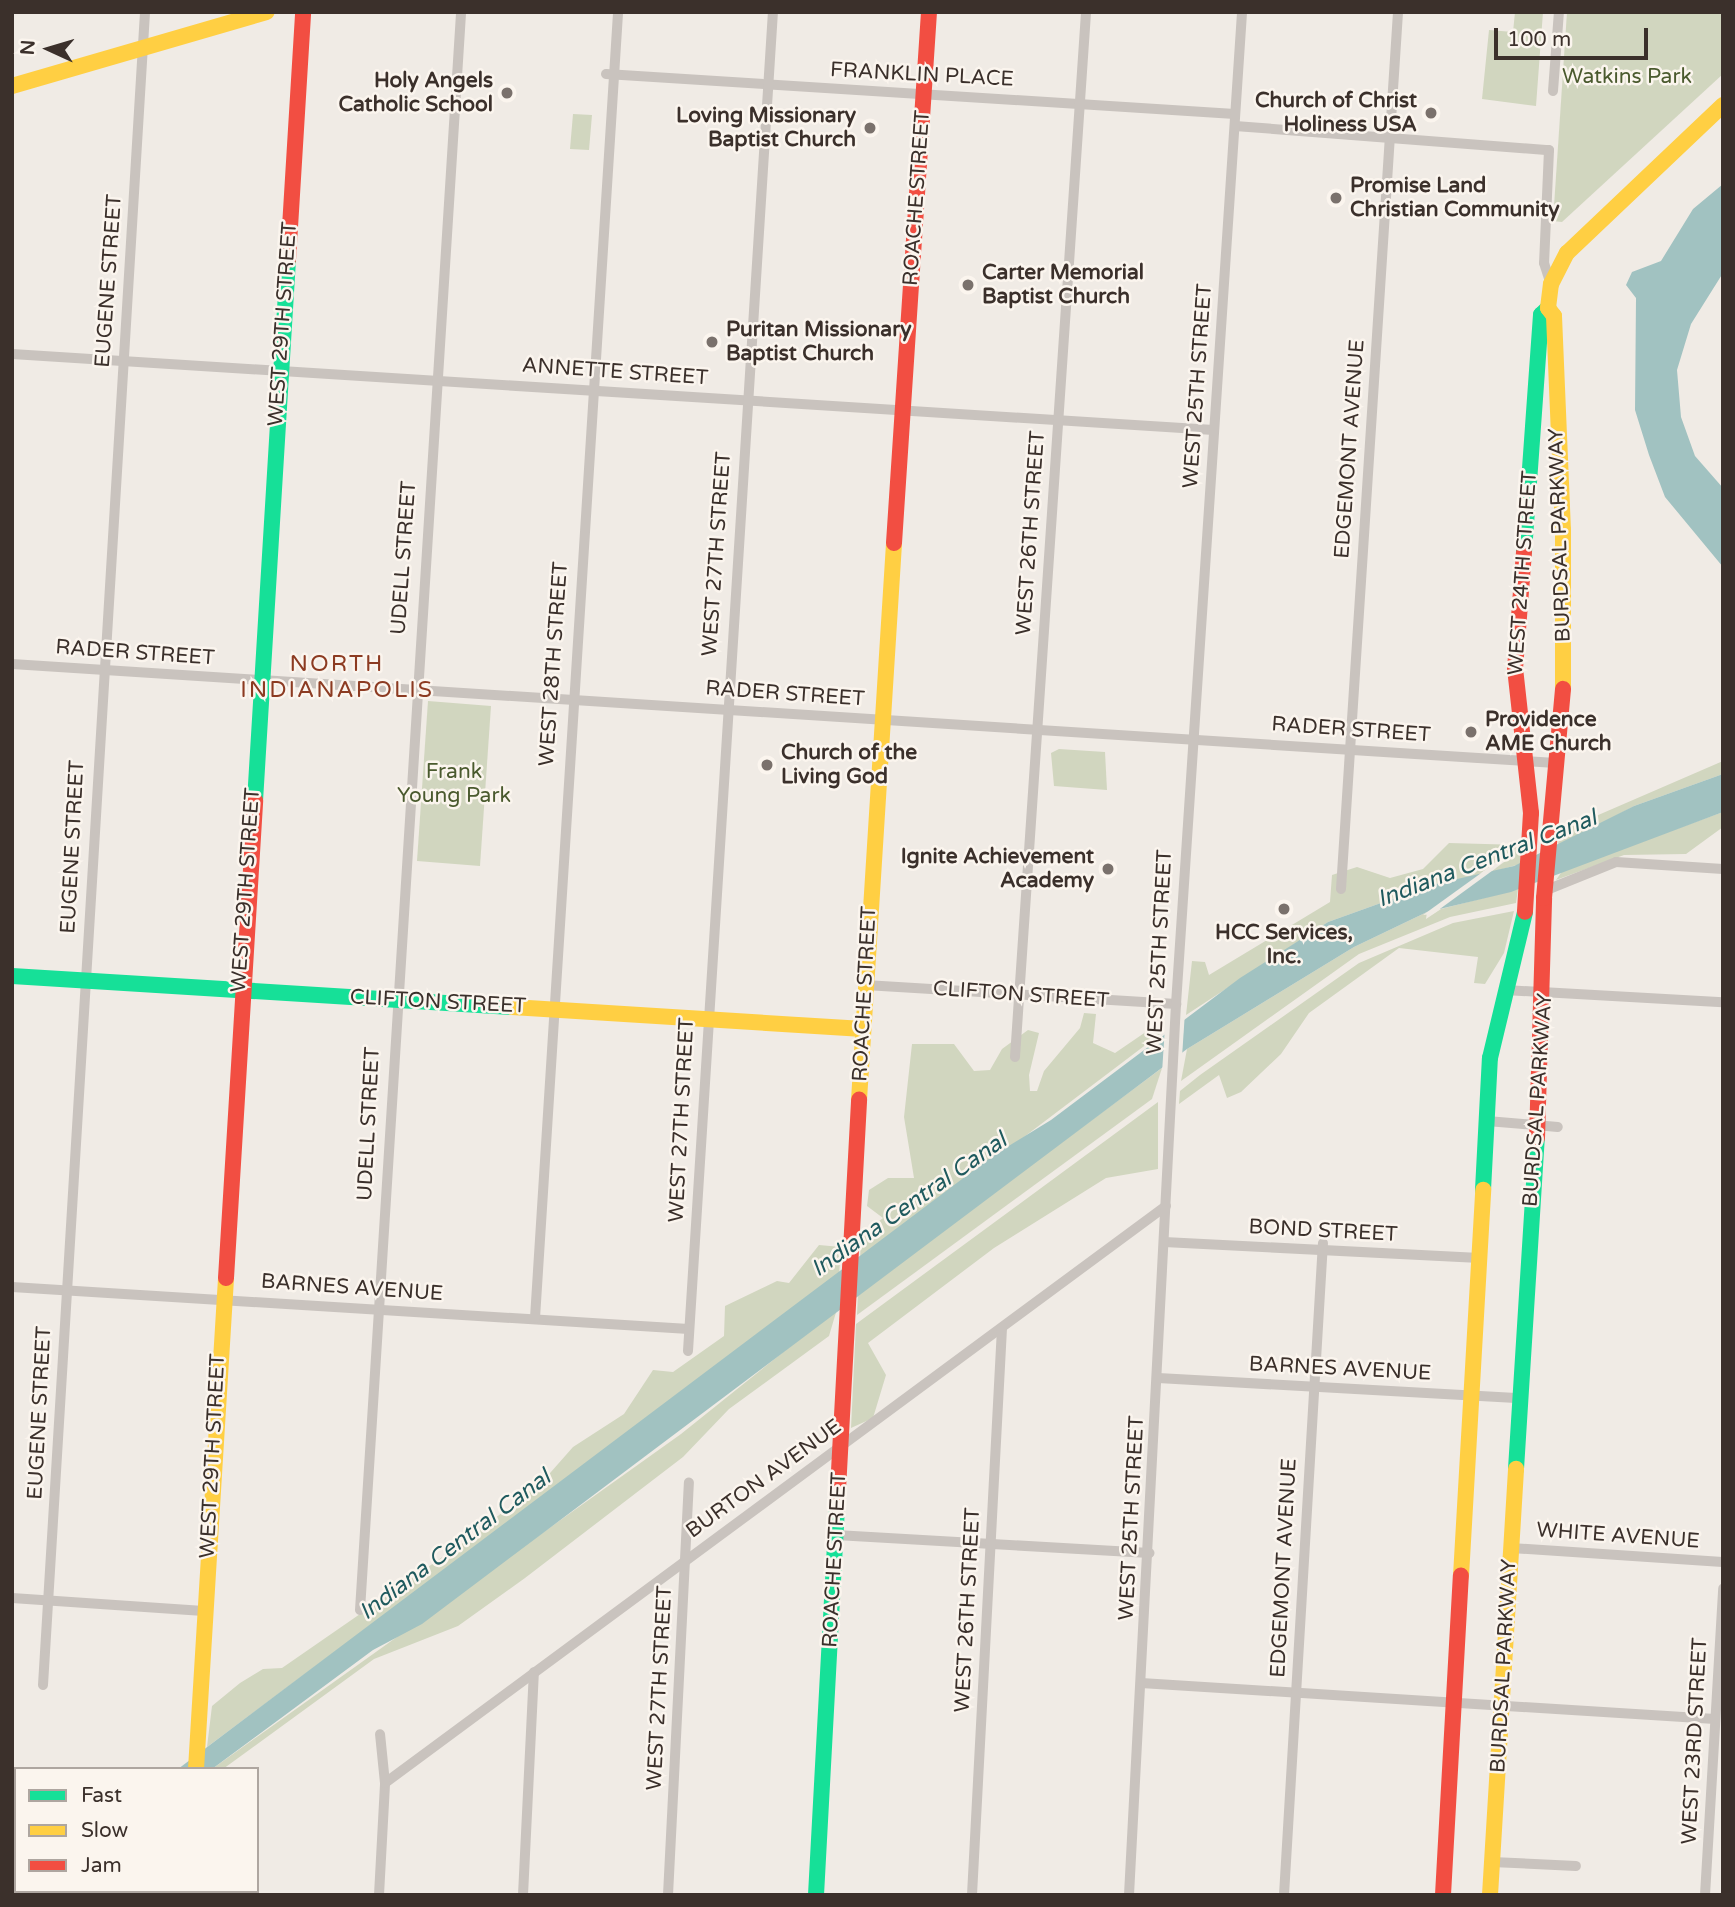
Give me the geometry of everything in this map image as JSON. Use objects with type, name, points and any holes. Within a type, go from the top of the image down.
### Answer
[{"type":"street","name":"EUGENE STREET","points":[[43,1685],[145,12]]},
{"type":"street","points":[[12,86],[266,12]]},
{"type":"street","name":"WEST 29TH STREET","points":[[196,1767],[239,989],[303,12]]},
{"type":"street","name":"UDELL STREET","points":[[360,1610],[414,690],[461,12]]},
{"type":"street","name":"WEST 28TH STREET","points":[[534,1318],[610,74],[618,12]]},
{"type":"street","name":"WEST 27TH STREET","points":[[688,1351],[725,710],[773,12]]},
{"type":"street","name":"ROACHE STREET","points":[[816,1895],[865,985],[929,12]]},
{"type":"street","name":"WEST 26TH STREET","points":[[1015,1057],[1086,12]]},
{"type":"street","name":"WEST 25TH STREET","points":[[1129,1895],[1176,1008],[1242,12]]},
{"type":"street","name":"EDGEMONT AVENUE","points":[[1341,889],[1398,12]]},
{"type":"street","points":[[1553,91],[1559,12]]},
{"type":"street","name":"FRANKLIN PLACE","points":[[610,74],[1235,114]]},
{"type":"street","points":[[1548,308],[1551,284],[1567,253],[1723,105]]},
{"type":"street","points":[[1235,126],[1549,150],[1544,263],[1551,284]]},
{"type":"street","name":"WEST 24TH STREET","points":[[1531,839],[1515,668],[1541,316],[1548,308]]},
{"type":"street","name":"BURDSAL PARKWAY","points":[[1490,1895],[1545,994],[1548,833],[1563,703],[1564,550],[1553,316],[1548,308]]},
{"type":"street","name":"ANNETTE STREET","points":[[12,354],[1214,430]]},
{"type":"street","name":"RADER STREET","points":[[12,664],[1556,763]]},
{"type":"street","name":"BURDSAL PARKWAY","points":[[1443,1895],[1491,1046],[1528,898],[1531,839]]},
{"type":"street","points":[[1545,886],[1616,862],[1723,869]]},
{"type":"street","name":"CLIFTON STREET","points":[[12,976],[863,1029]]},
{"type":"street","name":"CLIFTON STREET","points":[[865,985],[1019,994],[1176,1008]]},
{"type":"street","points":[[1505,990],[1723,1003]]},
{"type":"street","points":[[1487,1121],[1558,1127]]},
{"type":"street","name":"BURTON AVENUE","points":[[385,1783],[1166,1206]]},
{"type":"street","name":"BOND STREET","points":[[1164,1242],[1323,1247],[1480,1258]]},
{"type":"street","name":"EDGEMONT AVENUE","points":[[1284,1895],[1323,1247]]},
{"type":"street","name":"BARNES AVENUE","points":[[12,1287],[689,1329]]},
{"type":"street","name":"WEST 26TH STREET","points":[[972,1895],[1002,1328]]},
{"type":"street","name":"BARNES AVENUE","points":[[1158,1378],[1520,1398]]},
{"type":"street","name":"WEST 27TH STREET","points":[[668,1895],[690,1483]]},
{"type":"street","points":[[836,1535],[1149,1553]]},
{"type":"street","name":"WHITE AVENUE","points":[[1511,1548],[1723,1562]]},
{"type":"street","name":"WEST 23RD STREET","points":[[1705,1895],[1723,1589]]},
{"type":"street","points":[[12,1598],[204,1611]]},
{"type":"street","points":[[523,1895],[534,1672]]},
{"type":"street","points":[[1141,1683],[1715,1719]]},
{"type":"street","points":[[379,1895],[385,1783],[380,1734]]},
{"type":"street","points":[[1492,1861],[1576,1866]]},
{"type":"green space","points":[[1515,12],[1543,12],[1536,106],[1482,99],[1489,30],[1513,32]]},
{"type":"green space","name":"Watkins Park","points":[[1567,12],[1723,12],[1723,74],[1562,222],[1553,221]]},
{"type":"green space","points":[[573,114],[592,115],[589,150],[570,149]]},
{"type":"green space","name":"Frank Young Park","points":[[428,701],[491,706],[480,866],[417,861]]},
{"type":"green space","points":[[1059,749],[1105,752],[1107,790],[1054,786],[1051,753]]},
{"type":"green space","points":[[1723,761],[1723,774],[1634,806],[1558,847],[1559,832]]},
{"type":"green space","points":[[1723,812],[1723,827],[1686,854],[1624,855],[1556,880],[1563,870]]},
{"type":"green space","points":[[1449,843],[1521,845],[1520,864],[1489,873],[1511,857],[1508,853],[1477,876],[1431,885],[1328,922],[1186,1015],[1192,961],[1205,962],[1209,975],[1330,902],[1332,875],[1357,867],[1390,878],[1423,869]]},
{"type":"green space","points":[[1518,889],[1516,903],[1450,917],[1359,954],[1181,1081],[1187,1049],[1354,947],[1427,912],[1426,919],[1441,909]]},
{"type":"green space","points":[[1514,911],[1504,953],[1485,984],[1474,983],[1478,957],[1399,948],[1309,1013],[1281,1054],[1241,1092],[1227,1098],[1219,1075],[1179,1104],[1180,1091],[1200,1075],[1359,963],[1453,923]]},
{"type":"green space","points":[[1084,1013],[1096,1014],[1093,1043],[1115,1053],[1156,1025],[1164,1031],[860,1261],[861,1236],[883,1218],[867,1206],[869,1190],[888,1178],[914,1178],[904,1117],[912,1044],[954,1044],[974,1071],[990,1070],[1002,1049],[1028,1030],[1039,1033],[1029,1075],[1030,1091],[1037,1091],[1044,1071],[1080,1028]]},
{"type":"green space","points":[[1162,1068],[1152,1099],[857,1315],[858,1293]]},
{"type":"green space","points":[[1158,1102],[1158,1169],[1106,1178],[994,1248],[868,1343],[886,1375],[873,1418],[851,1428],[856,1324]]},
{"type":"green space","points":[[819,1245],[841,1247],[839,1276],[207,1747],[212,1706],[240,1683],[263,1669],[282,1668],[467,1540],[543,1481],[573,1447],[624,1414],[653,1370],[673,1372],[724,1336],[725,1306],[777,1281],[789,1283]]},
{"type":"green space","points":[[837,1309],[829,1336],[729,1409],[683,1457],[525,1578],[458,1626],[374,1659],[226,1767],[215,1767],[681,1434]]},
{"type":"water","points":[[1723,184],[1723,273],[1691,324],[1677,370],[1681,417],[1695,456],[1723,488],[1723,567],[1665,497],[1649,455],[1635,410],[1636,298],[1626,285],[1632,272],[1661,261],[1693,209]]},
{"type":"water","points":[[1723,774],[1723,812],[1511,892],[1427,912],[1354,947],[1187,1049],[422,1624],[373,1650],[215,1767],[181,1767],[994,1155],[1051,1120],[1240,978],[1328,922],[1431,885],[1514,866],[1634,806]]},
{"type":"pier","points":[[1496,868],[1433,914],[1423,915],[1484,871]]},
{"type":"pier","points":[[1185,1012],[1182,1057],[1162,1073],[1165,1026]]},
{"type":"traffic: fast","points":[[255,801],[288,260]]},
{"type":"traffic: fast","points":[[1524,552],[1541,315],[1548,308]]},
{"type":"traffic: fast","points":[[1483,1190],[1490,1058],[1525,912]]},
{"type":"traffic: fast","points":[[12,976],[512,1007]]},
{"type":"traffic: fast","points":[[1516,1469],[1537,1138]]},
{"type":"traffic: fast","points":[[816,1895],[837,1508]]},
{"type":"traffic: slow","points":[[12,86],[266,12]]},
{"type":"traffic: slow","points":[[1548,308],[1551,284],[1567,253],[1723,105]]},
{"type":"traffic: slow","points":[[1548,308],[1554,316],[1563,530],[1563,689]]},
{"type":"traffic: slow","points":[[859,1100],[894,543]]},
{"type":"traffic: slow","points":[[512,1007],[863,1029]]},
{"type":"traffic: slow","points":[[1461,1576],[1483,1190]]},
{"type":"traffic: slow","points":[[196,1767],[226,1278]]},
{"type":"traffic: slow","points":[[1490,1895],[1516,1469]]},
{"type":"traffic: jam","points":[[288,260],[303,12]]},
{"type":"traffic: jam","points":[[894,543],[929,12]]},
{"type":"traffic: jam","points":[[1524,552],[1515,668],[1531,813],[1525,912]]},
{"type":"traffic: jam","points":[[1537,1138],[1544,898],[1563,689]]},
{"type":"traffic: jam","points":[[226,1278],[255,801]]},
{"type":"traffic: jam","points":[[837,1508],[859,1100]]},
{"type":"traffic: jam","points":[[1443,1895],[1461,1576]]},
{"type":"place","name":"Holy Angels Catholic School","points":[[507,93]]},
{"type":"place","name":"Church of Christ Holiness USA","points":[[1431,113]]},
{"type":"place","name":"Loving Missionary Baptist Church","points":[[870,128]]},
{"type":"place","name":"Promise Land Christian Community","points":[[1336,198]]},
{"type":"place","name":"Carter Memorial Baptist Church","points":[[968,285]]},
{"type":"place","name":"Puritan Missionary Baptist Church","points":[[712,342]]},
{"type":"place","name":"Providence AME Church","points":[[1471,732]]},
{"type":"place","name":"Church of the Living God","points":[[767,765]]},
{"type":"place","name":"Ignite Achievement Academy","points":[[1108,869]]},
{"type":"place","name":"HCC Services, Inc.","points":[[1284,909]]},
{"type":"district","name":"NORTH INDIANAPOLIS","points":[[337,677]]},
{"type":"water label","name":"Indiana Central Canal","points":[[1487,859]]},
{"type":"water label","name":"Indiana Central Canal","points":[[909,1205]]},
{"type":"water label","name":"Indiana Central Canal","points":[[455,1545]]}]
